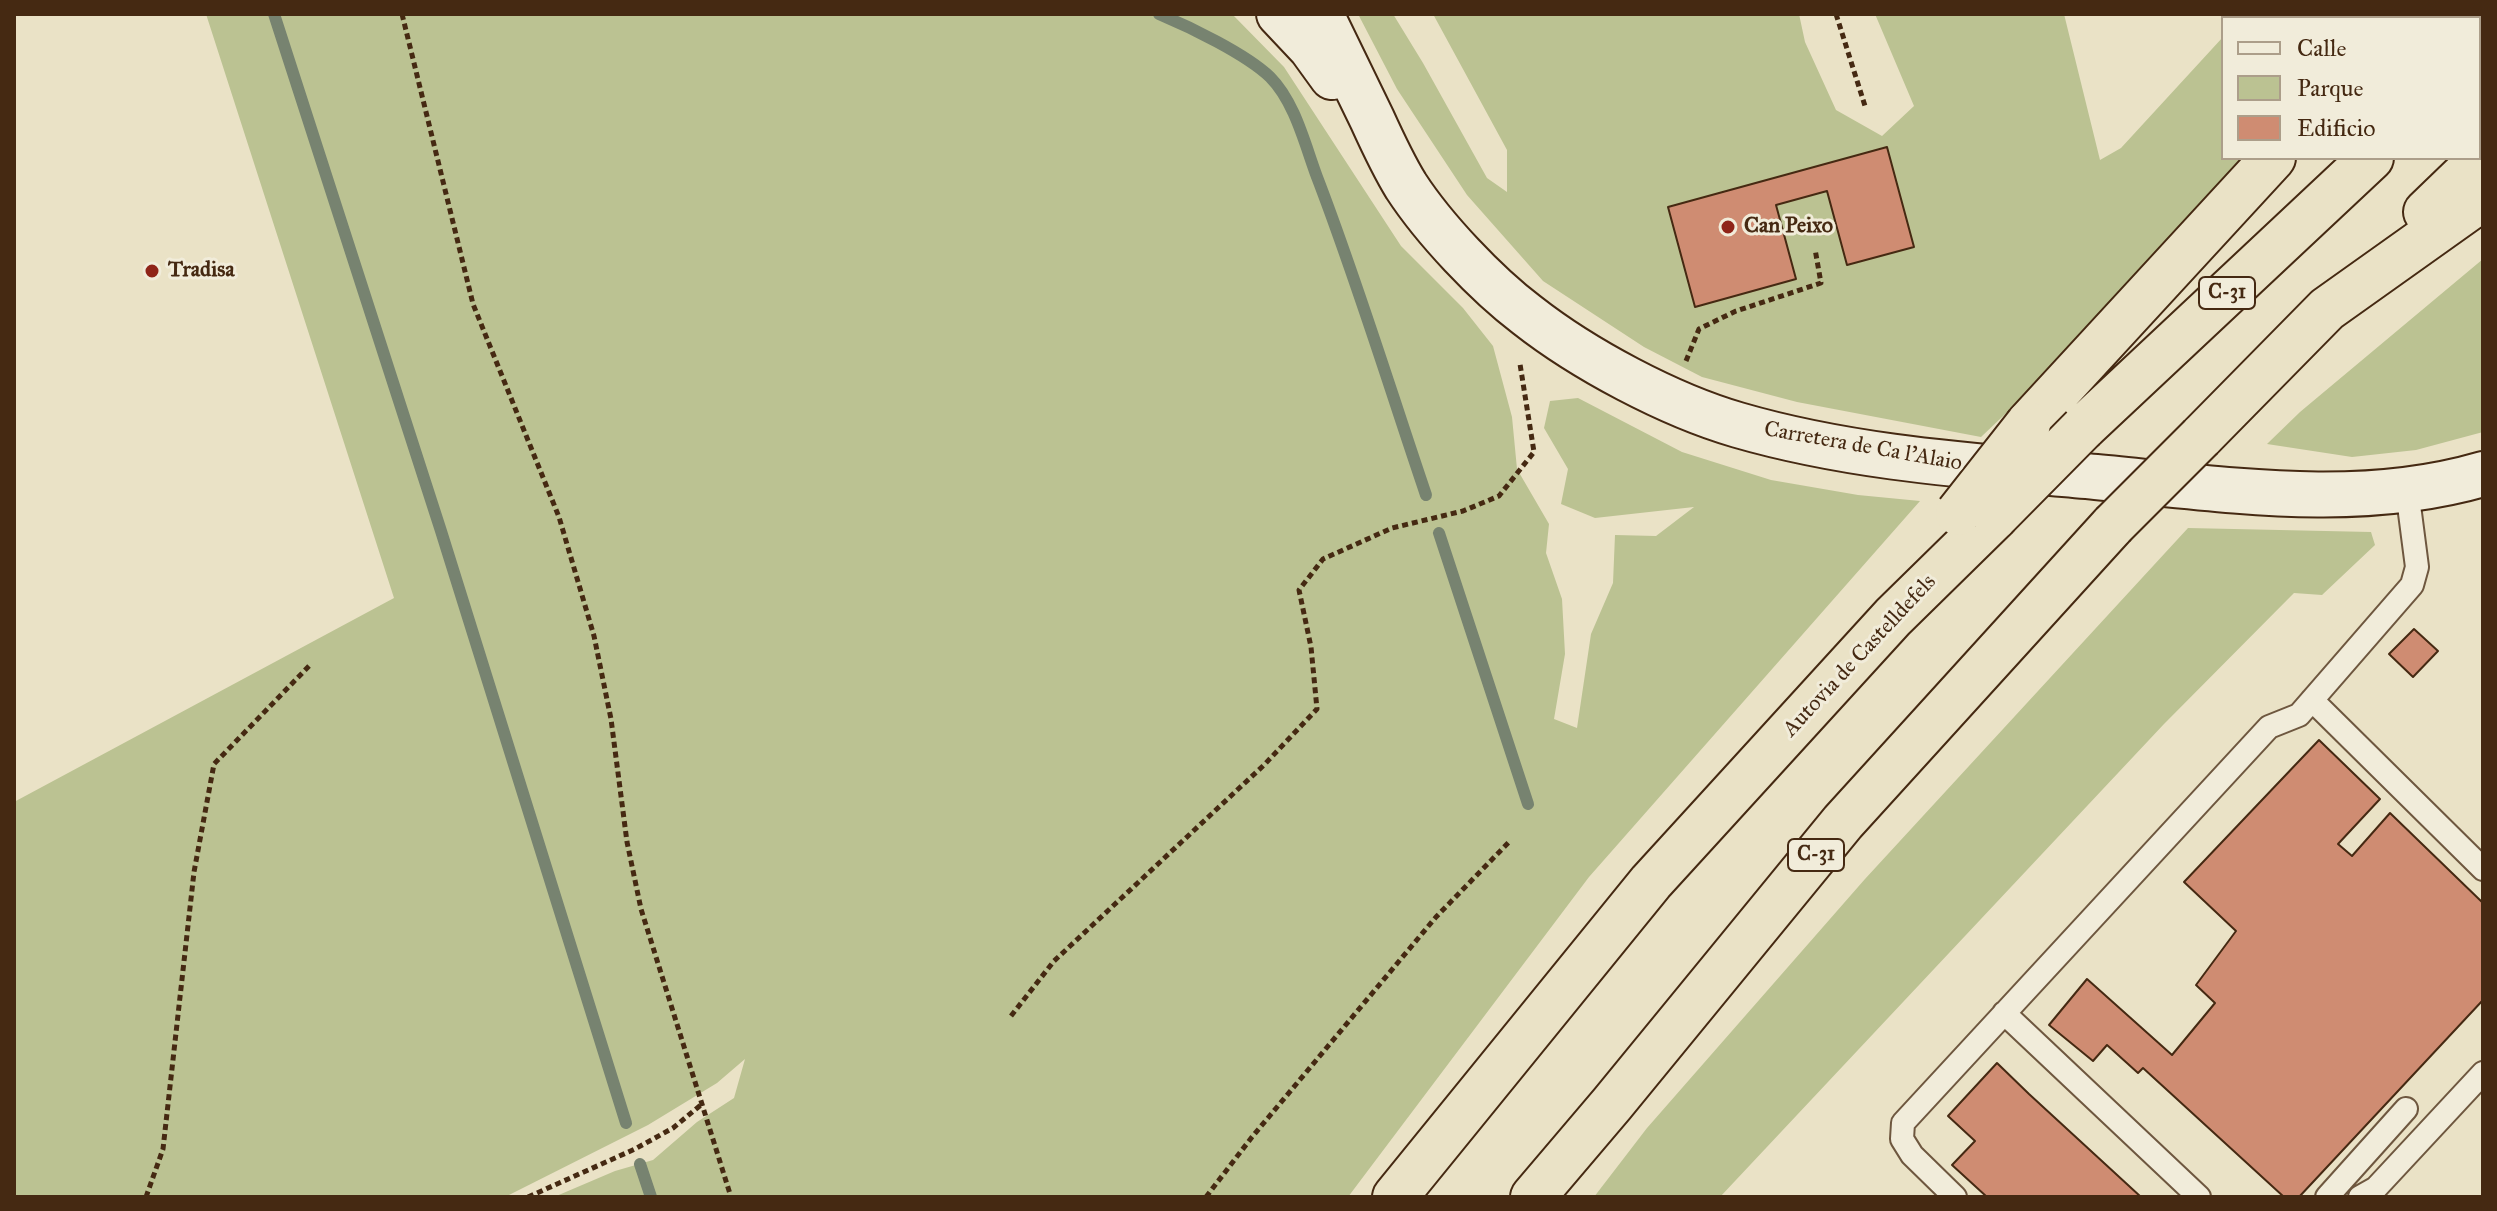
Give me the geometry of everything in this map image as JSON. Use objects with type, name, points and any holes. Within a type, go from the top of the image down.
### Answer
[{"type":"highway","points":[[1976,515],[2028,424],[2271,160]]},
{"type":"highway","name":"C-31","points":[[1976,515],[2083,428],[2369,160]]},
{"type":"highway","name":"C-31","points":[[1533,1197],[1843,822],[2113,525],[2480,160]]},
{"type":"highway","points":[[2327,309],[2483,198]]},
{"type":"highway","name":"Autovia de Castelldefels","points":[[1395,1197],[1651,882],[1893,617],[1976,515]]},
{"type":"street","name":"Carretera de Ca l'Alaio","points":[[1279,14],[1311,48],[1390,156]]},
{"type":"street","name":"Carretera de Ca l'Alaio","points":[[1321,14],[1406,186],[1442,234],[1526,315],[1616,372],[1669,399],[1736,425],[1908,460],[2274,494],[2385,493],[2483,474]]},
{"type":"lane","points":[[1955,1197],[1912,1155],[1902,1139],[1903,1123],[2269,727],[2299,715],[2412,585],[2417,567],[2407,490]]},
{"type":"lane","points":[[2312,700],[2483,869]]},
{"type":"lane","points":[[2004,1013],[2199,1197]]},
{"type":"lane","points":[[2360,1197],[2376,1188],[2483,1073]]},
{"type":"lane","points":[[2327,1197],[2406,1109]]},
{"type":"path","points":[[402,14],[473,304],[559,517],[594,636],[611,719],[627,842],[641,909],[731,1197]]},
{"type":"path","points":[[1836,14],[1865,106]]},
{"type":"path","points":[[1669,399],[1699,329],[1736,311],[1821,283],[1815,249]]},
{"type":"path","points":[[1011,1016],[1054,961],[1264,765],[1317,709],[1311,647],[1299,590],[1323,559],[1392,528],[1463,511],[1499,496],[1534,452],[1510,299]]},
{"type":"path","points":[[146,1197],[163,1149],[194,872],[214,764],[310,665]]},
{"type":"path","points":[[1206,1197],[1252,1137],[1436,917],[1509,842]]},
{"type":"path","points":[[528,1197],[635,1149],[673,1128],[702,1104]]},
{"type":"green space","points":[[206,14],[1232,14],[1284,67],[1401,246],[1463,308],[1493,346],[1512,417],[1517,469],[1549,524],[1546,553],[1562,599],[1565,654],[1554,719],[1577,728],[1591,634],[1613,583],[1615,535],[1656,536],[1694,507],[1595,518],[1561,504],[1568,469],[1544,428],[1550,401],[1578,398],[1682,452],[1771,480],[1858,495],[1920,501],[1589,877],[1348,1197],[554,1197],[615,1171],[653,1160],[697,1122],[734,1098],[745,1059],[717,1083],[648,1125],[505,1197],[14,1197],[14,802],[394,598]]},
{"type":"green space","points":[[1358,14],[1393,14],[1487,178],[1507,192],[1507,150],[1433,14],[1799,14],[1805,42],[1836,110],[1882,136],[1914,106],[1875,14],[2064,14],[2100,160],[2121,148],[2221,39],[2221,160],[2255,160],[2159,268],[1981,437],[1797,402],[1702,377],[1644,347],[1543,281],[1467,195],[1397,89]]},
{"type":"green space","points":[[2248,14],[2367,14],[2366,16],[2246,16]]},
{"type":"green space","points":[[2483,259],[2483,432],[2416,450],[2352,457],[2267,444],[2300,412]]},
{"type":"green space","points":[[2188,528],[2371,532],[2375,545],[2322,595],[2294,593],[2164,724],[1720,1197],[1594,1197],[1647,1128],[1865,879]]},
{"type":"building","name":"Can Peixo","points":[[1887,147],[1914,247],[1847,265],[1827,191],[1776,205],[1796,279],[1695,307],[1668,207]]},
{"type":"building","points":[[2414,629],[2438,651],[2413,677],[2389,654]]},
{"type":"building","points":[[2319,740],[2380,799],[2338,844],[2352,856],[2390,813],[2483,903],[2483,1000],[2299,1197],[2284,1197],[2143,1068],[2138,1073],[2107,1045],[2093,1061],[2049,1025],[2087,979],[2172,1055],[2215,1003],[2196,985],[2236,931],[2184,882]]},
{"type":"building","points":[[1997,1063],[2141,1197],[1987,1197],[1952,1165],[1975,1141],[1948,1116]]},
{"type":"waterway","points":[[274,14],[441,531],[626,1123]]},
{"type":"waterway","points":[[1159,14],[1247,59],[1270,77],[1286,99],[1346,256],[1426,495]]},
{"type":"waterway","points":[[1439,533],[1528,804]]},
{"type":"waterway","points":[[640,1164],[651,1197]]},
{"type":"place","name":"Can Peixo","points":[[1728,227]]},
{"type":"place","name":"Tradisa","points":[[152,271]]}]
